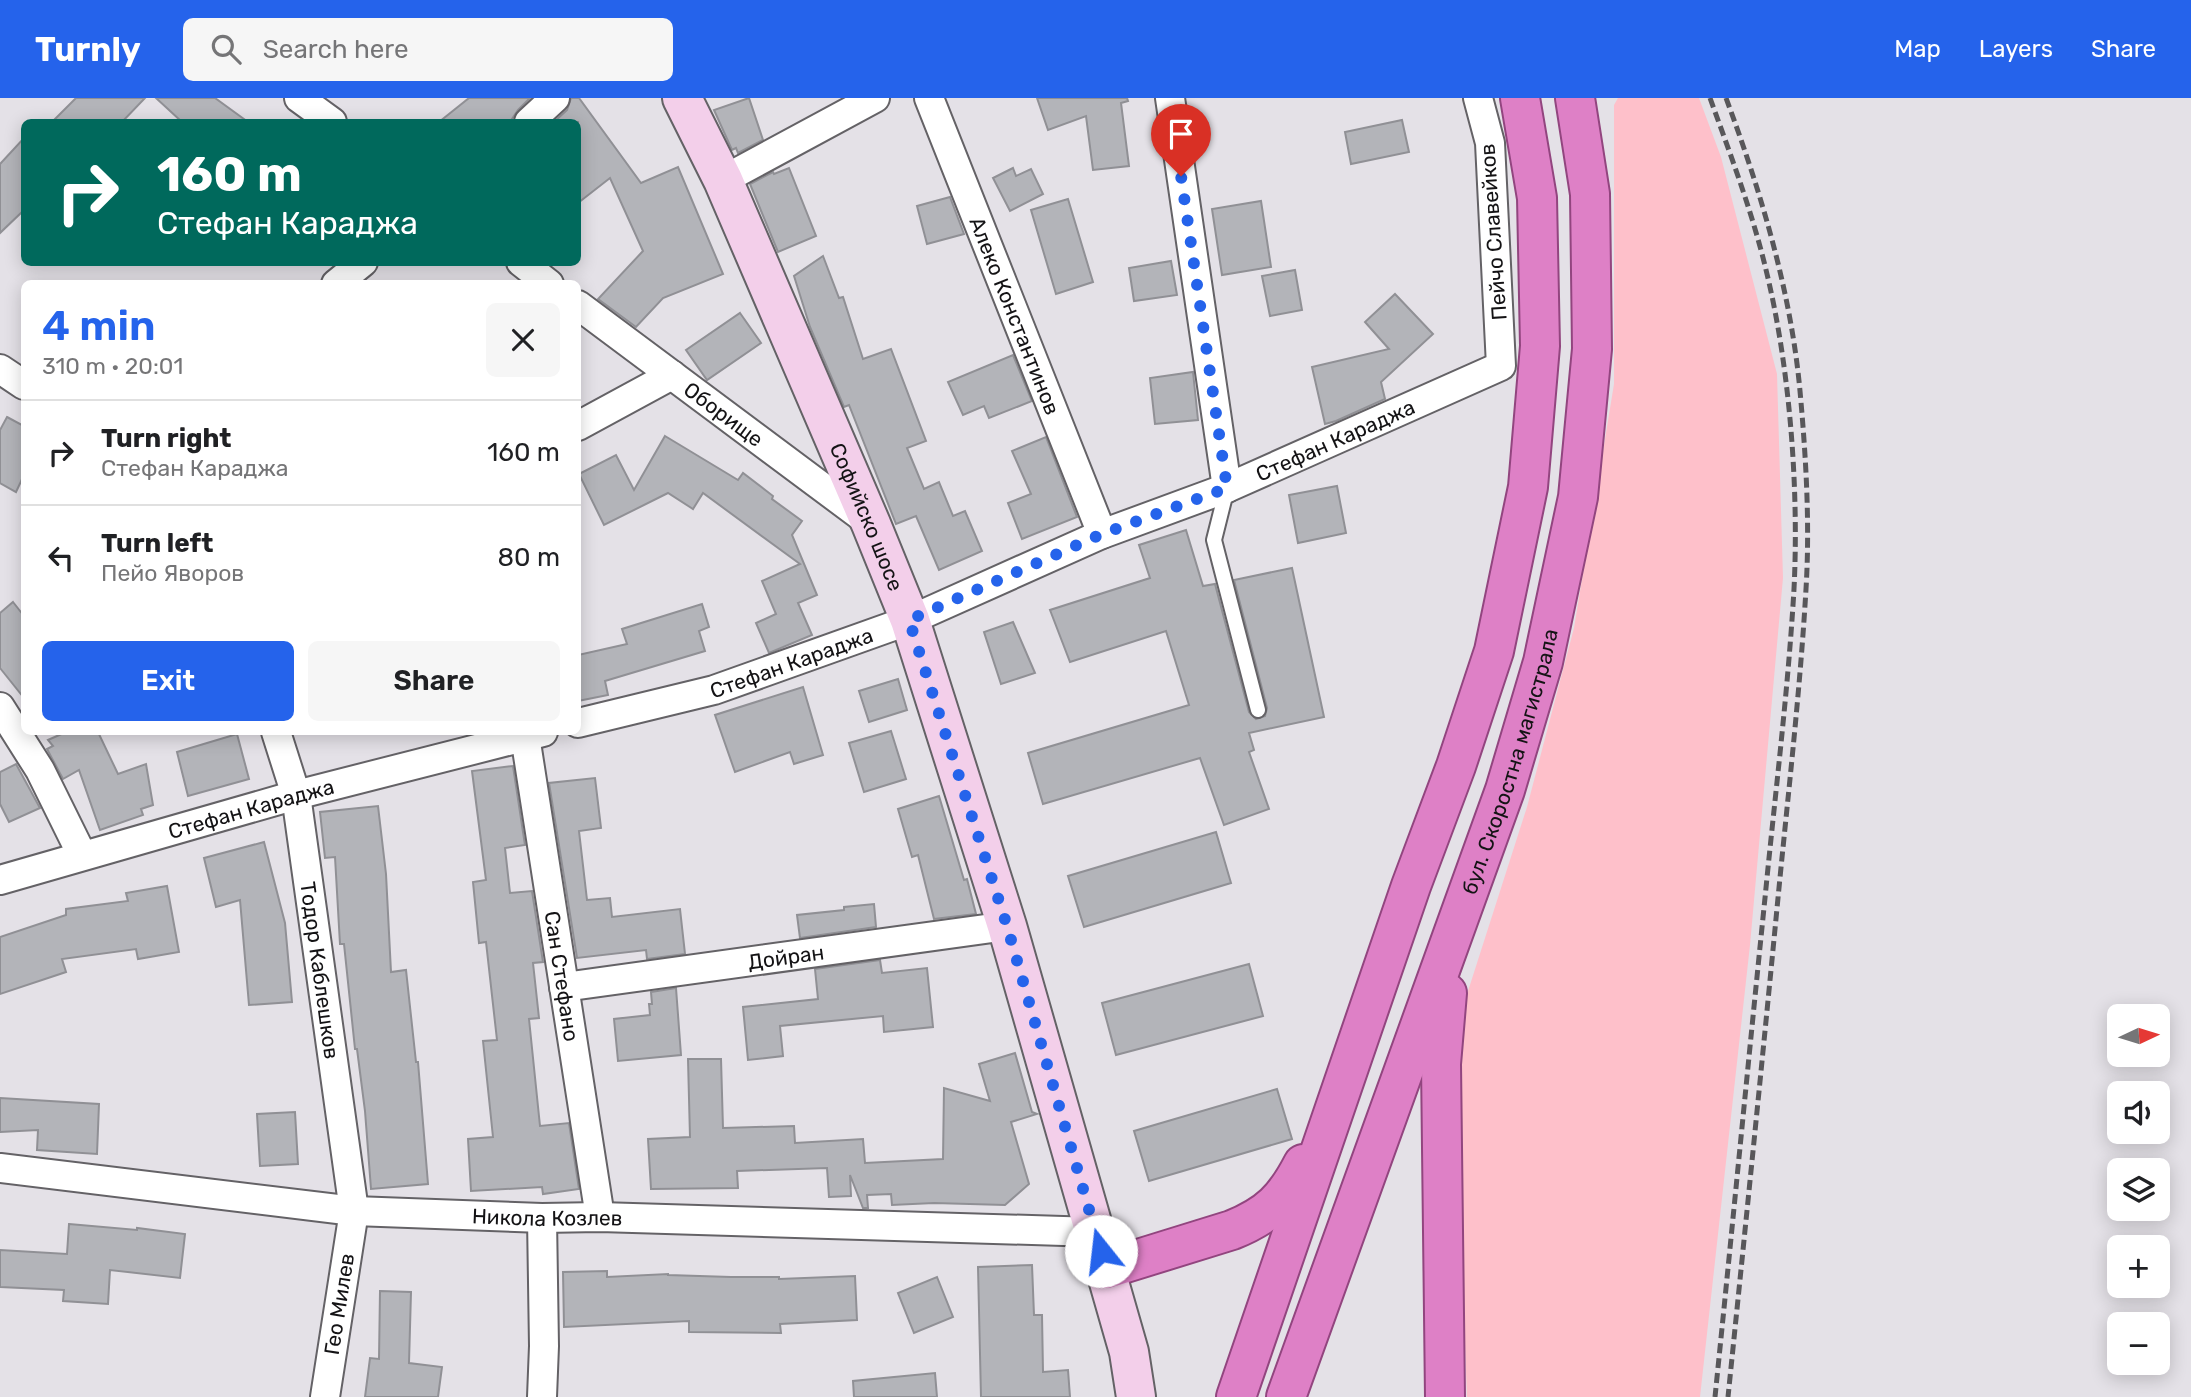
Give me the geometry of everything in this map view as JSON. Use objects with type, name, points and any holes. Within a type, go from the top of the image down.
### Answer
[{"type":"highway","points":[[1236,1397],[1494,652],[1528,487],[1540,346],[1537,198],[1520,98]]},
{"type":"highway","name":"бул. Скоростна магистрала","points":[[1286,1397],[1505,790],[1543,662],[1578,497],[1592,349],[1590,194],[1575,98]]},
{"type":"highway","points":[[1445,1397],[1441,1065],[1456,928]]},
{"type":"highway","points":[[1106,1269],[1232,1230],[1267,1213],[1293,1184],[1349,1071]]},
{"type":"main road","name":"Софийско шосе","points":[[682,98],[723,180],[871,524],[909,620],[1007,926],[1129,1352],[1136,1397]]},
{"type":"street","points":[[299,98],[328,119]]},
{"type":"street","points":[[531,119],[555,98]]},
{"type":"street","points":[[723,180],[875,98]]},
{"type":"street","name":"Алеко Константинов","points":[[929,98],[1102,534]]},
{"type":"street","points":[[1170,98],[1227,488]]},
{"type":"street","name":"Пейчо Славейков","points":[[1478,98],[1490,143],[1501,366]]},
{"type":"street","points":[[341,280],[358,266]]},
{"type":"street","points":[[526,266],[544,280]]},
{"type":"street","name":"Оборище","points":[[581,307],[871,524]]},
{"type":"street","name":"Стефан Караджа","points":[[581,722],[714,690],[909,620],[1102,534],[1227,488],[1501,366]]},
{"type":"street","points":[[0,369],[21,383]]},
{"type":"street","points":[[581,423],[672,375]]},
{"type":"street","points":[[0,707],[40,771],[82,855]]},
{"type":"street","name":"Тодор Каблешков","points":[[277,735],[296,795],[354,1211]]},
{"type":"street","name":"Стефан Караджа","points":[[0,880],[296,795],[530,735]]},
{"type":"street","name":"Сан Стефано","points":[[534,735],[564,987],[600,1217]]},
{"type":"street","name":"Дойран","points":[[564,987],[1007,926]]},
{"type":"street","name":"Никола Козлев","points":[[0,1168],[354,1211],[1096,1232]]},
{"type":"street","name":"Гео Милев","points":[[325,1397],[354,1211]]},
{"type":"street","points":[[542,1218],[542,1397]]},
{"type":"lane","points":[[1227,488],[1214,540],[1258,710]]},
{"type":"shaded area","points":[[1618,98],[1699,98],[1721,157],[1777,374],[1783,578],[1750,945],[1700,1397],[1467,1397],[1455,1086],[1461,1013],[1527,807],[1574,628],[1614,384],[1614,105]]},
{"type":"building","points":[[76,98],[145,98],[125,119],[55,119]]},
{"type":"building","points":[[156,98],[215,98],[244,119],[179,119]]},
{"type":"building","points":[[469,98],[530,98],[512,119],[443,119]]},
{"type":"building","points":[[571,98],[579,98],[641,183],[678,167],[723,274],[663,298],[636,327],[598,299],[643,251],[610,178],[581,201],[581,119],[557,119],[567,110]]},
{"type":"building","points":[[749,98],[763,140],[738,153],[736,148],[732,150],[714,110]]},
{"type":"building","points":[[1037,98],[1127,98],[1128,101],[1121,103],[1129,166],[1093,170],[1086,116],[1048,130]]},
{"type":"building","points":[[1402,120],[1409,152],[1351,164],[1345,132]]},
{"type":"building","points":[[21,141],[21,213],[0,233],[0,164]]},
{"type":"building","points":[[789,168],[816,236],[778,252],[750,184],[773,172],[774,174]]},
{"type":"building","points":[[1013,168],[1016,176],[1031,169],[1043,194],[1010,211],[993,178]]},
{"type":"building","points":[[950,197],[964,234],[927,244],[917,206]]},
{"type":"building","points":[[1068,199],[1093,282],[1056,294],[1031,210]]},
{"type":"building","points":[[1261,201],[1271,267],[1222,275],[1212,209]]},
{"type":"building","points":[[823,256],[839,298],[843,297],[863,359],[891,349],[926,441],[907,448],[924,489],[939,482],[953,516],[965,511],[982,551],[939,570],[916,516],[896,524],[849,405],[844,407],[810,327],[794,276]]},
{"type":"building","points":[[1171,261],[1177,295],[1134,301],[1129,268]]},
{"type":"building","points":[[1295,270],[1302,310],[1270,316],[1262,276]]},
{"type":"building","points":[[1395,294],[1433,334],[1381,382],[1385,399],[1325,424],[1312,367],[1389,349],[1365,322]]},
{"type":"building","points":[[740,313],[761,343],[707,380],[686,350]]},
{"type":"building","points":[[1013,355],[1032,401],[989,418],[984,406],[963,415],[948,382]]},
{"type":"building","points":[[1193,372],[1198,420],[1155,424],[1150,378]]},
{"type":"building","points":[[7,417],[21,424],[21,481],[16,492],[0,483],[0,430]]},
{"type":"building","points":[[665,436],[738,480],[743,473],[773,496],[772,499],[802,521],[792,535],[817,595],[798,603],[812,635],[769,653],[756,623],[776,614],[762,581],[800,564],[703,493],[693,509],[668,493],[604,525],[581,473],[616,455],[634,490]]},
{"type":"building","points":[[1046,437],[1077,517],[1022,539],[1008,503],[1031,494],[1012,451]]},
{"type":"building","points":[[1337,486],[1346,533],[1298,543],[1289,495]]},
{"type":"building","points":[[1186,530],[1203,586],[1215,584],[1249,712],[1256,719],[1265,716],[1267,708],[1234,580],[1292,568],[1324,717],[1249,733],[1254,750],[1249,752],[1269,809],[1224,825],[1200,758],[1043,804],[1028,753],[1189,705],[1166,631],[1070,662],[1050,610],[1150,578],[1139,545]]},
{"type":"building","points":[[13,602],[21,612],[21,694],[0,668],[0,613]]},
{"type":"building","points":[[702,604],[709,627],[699,631],[705,651],[605,681],[608,695],[581,700],[581,654],[627,644],[622,629]]},
{"type":"building","points":[[1013,622],[1035,673],[1001,684],[984,632]]},
{"type":"building","points":[[898,679],[907,710],[869,722],[859,691]]},
{"type":"building","points":[[803,687],[823,755],[794,764],[790,752],[735,772],[715,715]]},
{"type":"building","points":[[891,731],[906,779],[864,792],[849,743]]},
{"type":"building","points":[[59,735],[99,735],[118,774],[146,764],[153,805],[141,809],[143,815],[100,830],[79,770],[63,779],[47,749],[53,746],[48,740]]},
{"type":"building","points":[[237,735],[249,779],[188,796],[177,752]]},
{"type":"building","points":[[16,764],[40,808],[9,822],[0,804],[0,772]]},
{"type":"building","points":[[513,766],[525,845],[505,848],[510,893],[532,891],[543,962],[533,963],[539,1018],[529,1019],[540,1126],[569,1123],[579,1189],[543,1194],[542,1187],[471,1191],[468,1139],[493,1137],[483,1041],[497,1040],[486,942],[479,943],[473,882],[486,880],[472,771]]},
{"type":"building","points":[[595,778],[601,828],[579,831],[587,900],[610,898],[612,917],[680,909],[685,954],[647,959],[646,950],[577,958],[549,783]]},
{"type":"building","points":[[939,796],[976,914],[934,919],[918,855],[912,857],[898,809]]},
{"type":"building","points":[[378,806],[386,874],[391,972],[406,970],[418,1062],[428,1184],[371,1189],[365,1111],[355,1049],[344,944],[340,944],[335,857],[325,858],[320,812]]},
{"type":"building","points":[[1216,832],[1231,883],[1084,927],[1068,876]]},
{"type":"building","points":[[264,842],[285,923],[292,1002],[249,1005],[240,900],[216,907],[204,858]]},
{"type":"building","points":[[167,886],[179,952],[138,959],[136,949],[62,959],[66,972],[0,994],[0,937],[66,915],[66,909],[128,901],[126,893]]},
{"type":"building","points":[[874,904],[876,927],[800,938],[797,915]]},
{"type":"building","points":[[880,960],[882,973],[927,968],[933,1027],[884,1032],[883,1016],[780,1026],[783,1056],[748,1060],[743,1007],[818,999],[815,969]]},
{"type":"building","points":[[1249,964],[1263,1016],[1116,1055],[1102,1003]]},
{"type":"building","points":[[676,988],[681,1055],[618,1061],[614,1019],[650,1015],[651,992]]},
{"type":"building","points":[[1015,1053],[1032,1112],[1037,1114],[1011,1122],[1029,1184],[1005,1205],[892,1205],[891,1194],[867,1195],[868,1208],[863,1208],[850,1175],[851,1196],[829,1197],[827,1168],[737,1171],[738,1188],[651,1189],[648,1139],[690,1137],[688,1059],[721,1059],[723,1128],[794,1126],[795,1143],[863,1139],[865,1163],[943,1159],[944,1088],[990,1101],[979,1064]]},
{"type":"building","points":[[1277,1089],[1292,1139],[1149,1181],[1134,1131]]},
{"type":"building","points":[[0,1098],[99,1104],[97,1154],[37,1150],[38,1130],[0,1132]]},
{"type":"building","points":[[295,1112],[298,1164],[260,1166],[257,1114]]},
{"type":"building","points":[[69,1224],[185,1234],[180,1278],[110,1270],[108,1304],[63,1301],[64,1290],[0,1287],[0,1250],[67,1254]]},
{"type":"building","points":[[1032,1265],[1034,1315],[1042,1315],[1043,1372],[1068,1370],[1070,1397],[981,1397],[978,1267]]},
{"type":"building","points":[[607,1271],[607,1277],[668,1274],[779,1279],[855,1276],[857,1320],[780,1324],[781,1333],[689,1332],[689,1321],[564,1327],[563,1272]]},
{"type":"building","points":[[937,1277],[953,1317],[914,1333],[898,1293]]},
{"type":"building","points":[[380,1291],[411,1292],[409,1363],[442,1367],[438,1397],[365,1397],[370,1358],[379,1359]]},
{"type":"building","points":[[935,1373],[937,1397],[854,1397],[853,1381]]},
{"type":"railway","points":[[1710,98],[1755,229],[1775,311],[1791,430],[1795,512],[1794,589],[1788,666],[1715,1397]]},
{"type":"railway","points":[[1726,98],[1773,243],[1790,317],[1802,416],[1808,540],[1797,705],[1728,1397]]},
{"type":"route","points":[[1101,1251],[1007,926],[909,620],[1102,534],[1227,488],[1181,176]]}]
